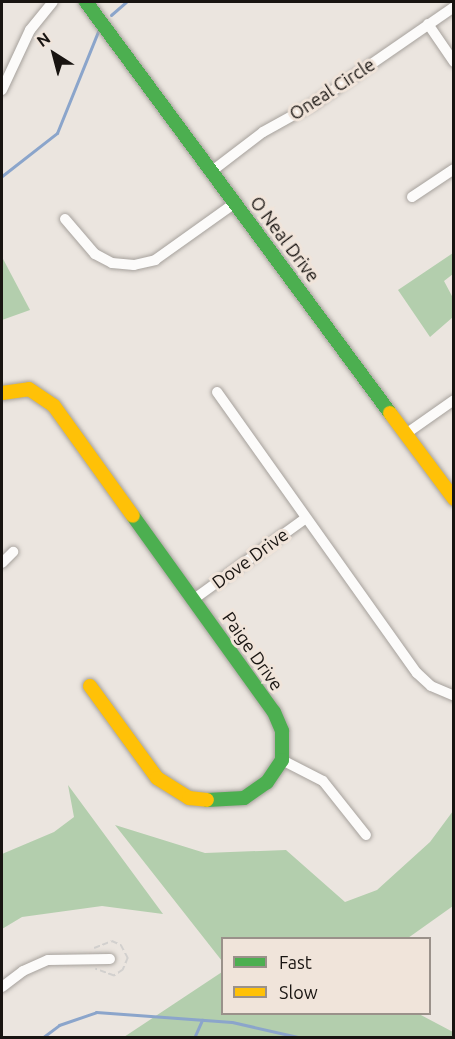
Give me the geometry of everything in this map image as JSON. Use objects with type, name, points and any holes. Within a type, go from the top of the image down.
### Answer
[{"type":"street","points":[[2,90],[30,30],[53,2]]},
{"type":"street","name":"O Neal Drive","points":[[86,2],[453,499]]},
{"type":"street","name":"Oneal Circle","points":[[212,171],[263,132],[312,105],[453,7]]},
{"type":"street","points":[[428,24],[453,62]]},
{"type":"street","points":[[412,197],[453,169]]},
{"type":"street","points":[[65,219],[95,254],[112,262],[134,266],[168,252],[236,203]]},
{"type":"street","name":"Paige Drive","points":[[2,393],[29,389],[54,406],[274,712],[282,731],[282,760]]},
{"type":"street","points":[[218,393],[417,673],[430,686],[453,696]]},
{"type":"street","points":[[406,433],[453,400]]},
{"type":"street","name":"Dove Drive","points":[[194,598],[306,518]]},
{"type":"street","points":[[2,563],[13,552]]},
{"type":"street","points":[[90,686],[157,778],[189,798],[219,802],[244,798],[267,782],[282,760],[323,781],[366,835]]},
{"type":"street","points":[[2,987],[23,970],[48,960],[110,959]]},
{"type":"green space","points":[[453,253],[453,274],[444,281],[453,298],[453,317],[430,337],[398,290]]},
{"type":"green space","points":[[2,257],[30,310],[2,320]]},
{"type":"green space","points":[[68,785],[163,914],[102,906],[22,917],[2,929],[2,854],[54,832],[74,817]]},
{"type":"green space","points":[[453,811],[453,906],[409,937],[221,937],[221,960],[115,825],[205,853],[286,850],[345,902],[377,890],[430,842]]},
{"type":"green space","points":[[221,973],[221,1015],[421,1015],[453,1032],[453,1037],[124,1037]]},
{"type":"waterway","points":[[111,15],[126,2]]},
{"type":"waterway","points":[[2,176],[57,133],[99,29]]},
{"type":"waterway","points":[[42,1038],[59,1025],[96,1012],[232,1022],[302,1038]]},
{"type":"waterway","points":[[194,1038],[202,1020]]},
{"type":"traffic: fast","points":[[86,2],[390,413]]},
{"type":"traffic: fast","points":[[133,516],[274,712],[282,731],[282,760],[267,782],[244,798],[207,800]]},
{"type":"traffic: slow","points":[[2,393],[29,389],[54,406],[133,516]]},
{"type":"traffic: slow","points":[[390,413],[454,499]]},
{"type":"traffic: slow","points":[[90,686],[157,778],[189,798],[207,800]]}]
